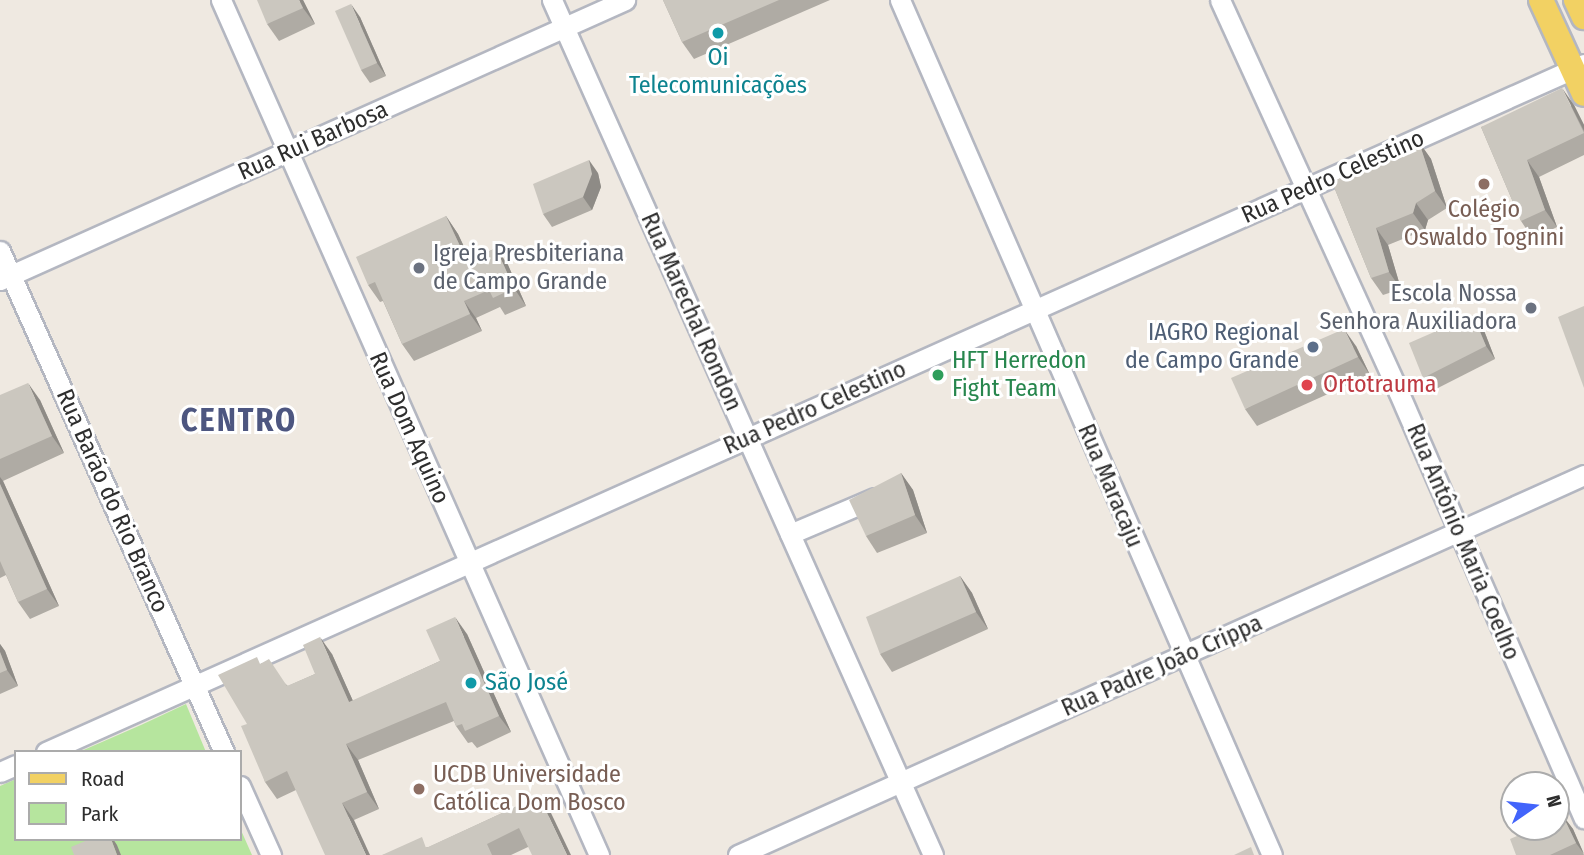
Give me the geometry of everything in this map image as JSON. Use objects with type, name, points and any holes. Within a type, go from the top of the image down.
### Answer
[{"type":"main road","points":[[1541,0],[1578,67],[1584,94]]},
{"type":"main road","points":[[1576,0],[1584,17]]},
{"type":"street","name":"Rua Dom Aquino","points":[[221,0],[599,855]]},
{"type":"street","name":"Rua Marechal Rondon","points":[[552,0],[933,855]]},
{"type":"street","name":"Rua Rui Barbosa","points":[[5,278],[625,0]]},
{"type":"street","name":"Rua Maracaju","points":[[900,0],[1183,656],[1272,855]]},
{"type":"street","name":"Rua Antônio Maria Coelho","points":[[1220,0],[1304,190],[1398,391],[1457,534],[1584,818]]},
{"type":"street","name":"Rua Pedro Celestino","points":[[51,750],[1578,67]]},
{"type":"street","name":"Rua Barão do Rio Branco","points":[[0,251],[5,278],[223,750]]},
{"type":"street","name":"Rua Padre João Crippa","points":[[738,855],[1584,475]]},
{"type":"street","points":[[790,534],[889,492]]},
{"type":"street","points":[[242,790],[271,855]]},
{"type":"green space","points":[[186,704],[205,750],[84,750]]},
{"type":"green space","points":[[14,780],[14,841],[242,841],[242,832],[252,855],[0,855],[0,786]]},
{"type":"building","points":[[257,0],[299,0],[303,8],[267,24]]},
{"type":"building","points":[[663,0],[779,0],[682,42]]},
{"type":"building","points":[[351,4],[377,63],[361,70],[335,11]]},
{"type":"building","points":[[1562,88],[1584,133],[1527,160],[1545,210],[1521,221],[1481,127]]},
{"type":"building","points":[[1419,142],[1435,191],[1416,203],[1413,213],[1376,228],[1389,272],[1371,278],[1332,182]]},
{"type":"building","points":[[589,160],[592,174],[583,197],[543,214],[533,184]]},
{"type":"building","points":[[446,216],[467,261],[496,248],[514,288],[493,298],[489,290],[464,301],[470,314],[402,344],[375,282],[368,285],[356,257]]},
{"type":"building","points":[[1584,306],[1584,388],[1558,317]]},
{"type":"building","points":[[1473,315],[1486,346],[1423,378],[1409,343]]},
{"type":"building","points":[[1344,329],[1358,357],[1245,409],[1231,378]]},
{"type":"building","points":[[28,383],[52,436],[0,459],[0,395]]},
{"type":"building","points":[[901,473],[915,515],[866,536],[849,500]]},
{"type":"building","points":[[0,484],[47,589],[18,602],[0,561]]},
{"type":"building","points":[[960,576],[976,612],[880,654],[866,617]]},
{"type":"building","points":[[455,617],[499,716],[465,731],[462,724],[456,726],[446,702],[346,744],[367,792],[342,803],[366,855],[325,855],[287,771],[265,782],[241,726],[247,724],[218,675],[257,657],[260,664],[269,659],[287,686],[315,674],[303,645],[320,637],[349,702],[440,661],[426,630]]},
{"type":"building","points":[[0,652],[7,670],[0,673]]},
{"type":"building","points":[[539,796],[567,855],[532,855],[519,828],[487,844],[492,855],[382,855],[422,837],[426,848]]},
{"type":"building","points":[[1570,831],[1576,843],[1550,855],[1516,855],[1511,841],[1570,841]]},
{"type":"building","points":[[85,841],[112,841],[117,855],[74,855],[71,847]]},
{"type":"building","points":[[1251,847],[1254,855],[1234,855]]},
{"type":"place","name":"Oi Telecomunicações","points":[[718,33]]},
{"type":"place","name":"Colégio Oswaldo Tognini","points":[[1484,184]]},
{"type":"place","name":"Igreja Presbiteriana de Campo Grande","points":[[419,268]]},
{"type":"place","name":"Escola Nossa Senhora Auxiliadora","points":[[1531,308]]},
{"type":"place","name":"IAGRO Regional de Campo Grande","points":[[1313,347]]},
{"type":"place","name":"HFT Herredon Fight Team","points":[[938,375]]},
{"type":"place","name":"Ortotrauma","points":[[1307,385]]},
{"type":"place","name":"São José","points":[[471,683]]},
{"type":"place","name":"UCDB Universidade Católica Dom Bosco","points":[[419,789]]},
{"type":"district","name":"CENTRO","points":[[239,420]]}]
